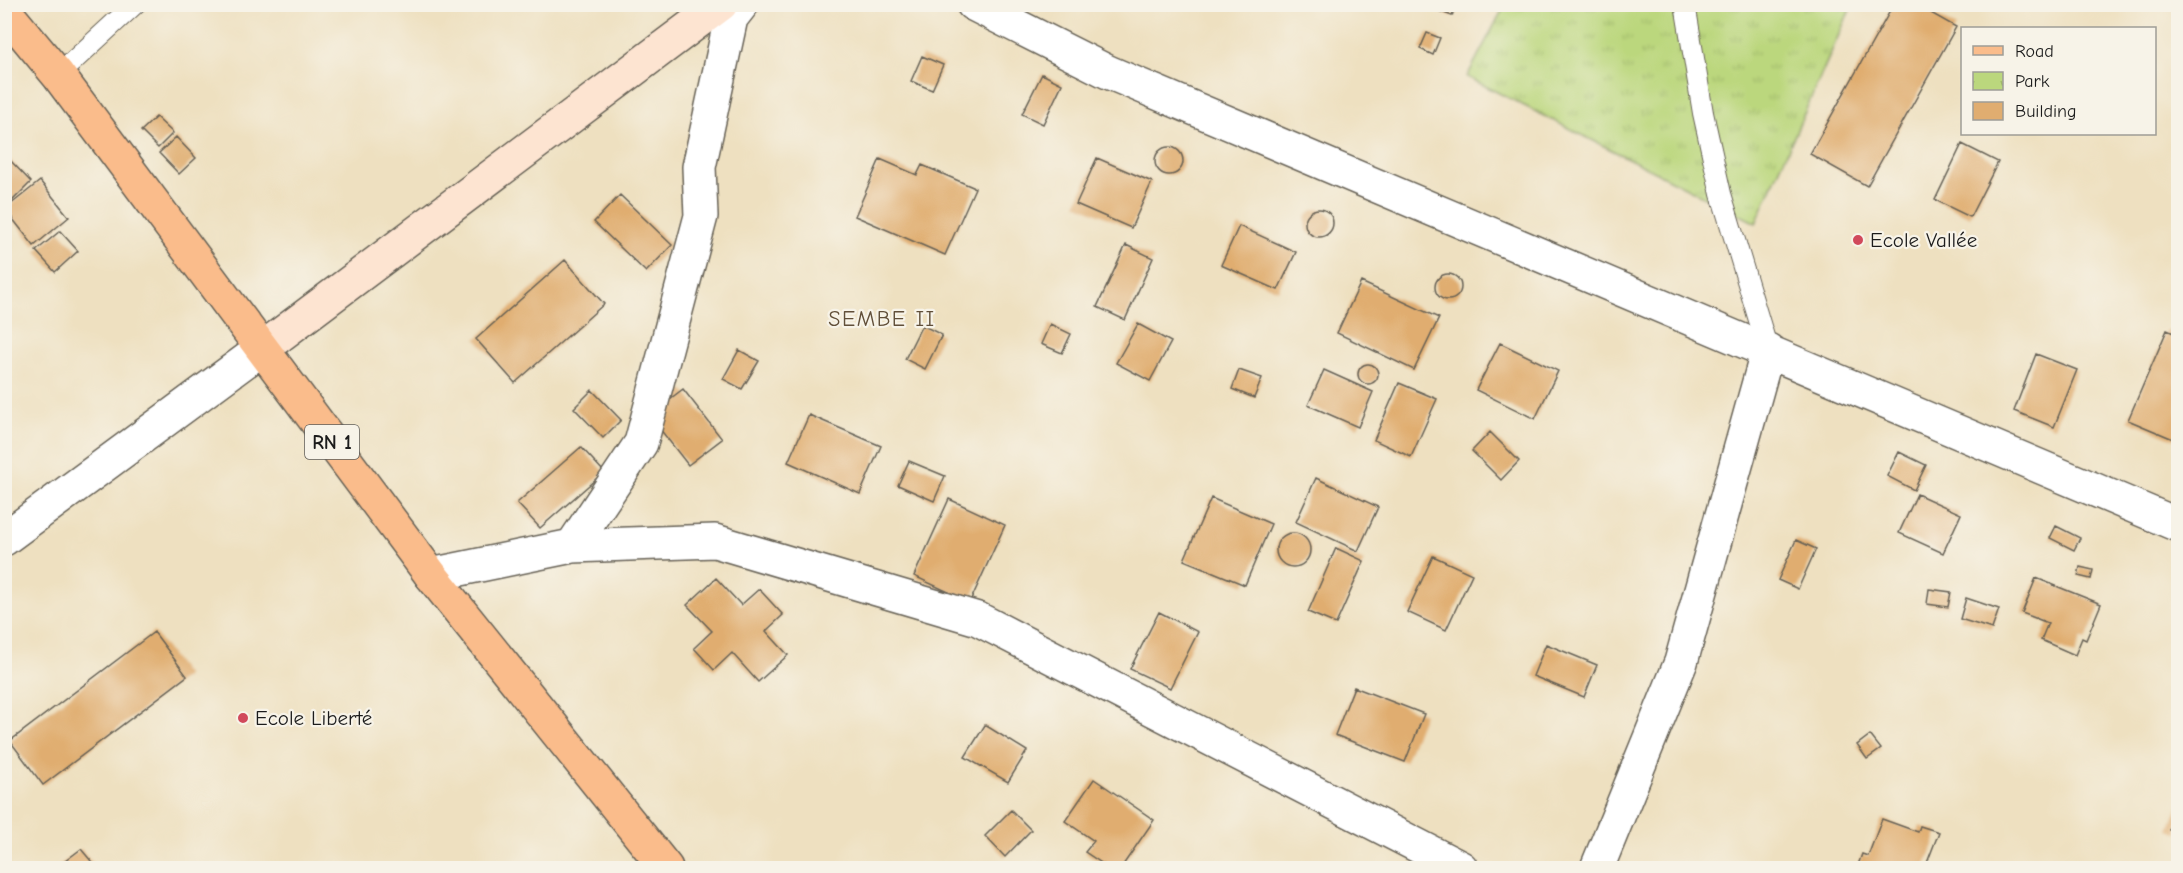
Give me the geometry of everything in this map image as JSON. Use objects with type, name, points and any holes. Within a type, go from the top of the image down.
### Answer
[{"type":"main road","points":[[263,348],[721,4]]},
{"type":"main road","name":"RN 1","points":[[4,10],[58,75],[431,575],[666,868]]},
{"type":"street","points":[[572,546],[641,443],[700,216],[699,167],[731,18],[742,4]]},
{"type":"street","points":[[973,4],[1108,72],[2178,525]]},
{"type":"street","points":[[4,539],[263,348]]},
{"type":"street","points":[[1597,868],[1681,663],[1768,350]]},
{"type":"street","points":[[431,575],[572,546],[715,541],[978,619],[1461,868]]},
{"type":"lane","points":[[58,75],[135,4]]},
{"type":"lane","points":[[1685,4],[1703,114],[1720,194],[1768,350]]},
{"type":"green space","points":[[1505,5],[1852,5],[1756,223],[1467,77]]},
{"type":"building","points":[[1442,4],[1457,4],[1452,16],[1439,11]]},
{"type":"building","points":[[1894,4],[1915,4],[1956,27],[1867,186],[1810,154]]},
{"type":"building","points":[[1427,33],[1440,38],[1433,55],[1420,49]]},
{"type":"building","points":[[922,56],[943,65],[932,90],[911,81]]},
{"type":"building","points":[[1042,74],[1062,84],[1043,124],[1022,114]]},
{"type":"building","points":[[156,117],[173,133],[158,148],[141,131]]},
{"type":"building","points":[[176,137],[196,158],[179,174],[159,153]]},
{"type":"building","points":[[1962,144],[1998,162],[1970,217],[1935,200]]},
{"type":"building","points":[[1169,147],[1179,151],[1183,161],[1179,171],[1169,175],[1159,171],[1155,161],[1159,151]]},
{"type":"building","points":[[8,158],[31,182],[7,206],[5,203],[5,161]]},
{"type":"building","points":[[1097,158],[1152,182],[1131,228],[1076,204]]},
{"type":"building","points":[[880,159],[917,175],[922,165],[975,188],[945,255],[855,216]]},
{"type":"building","points":[[40,181],[69,217],[34,246],[5,209]]},
{"type":"building","points":[[620,195],[672,245],[646,272],[594,222]]},
{"type":"building","points":[[1319,209],[1329,213],[1333,223],[1329,233],[1319,237],[1309,233],[1305,223],[1309,213]]},
{"type":"building","points":[[1239,226],[1296,252],[1278,290],[1221,265]]},
{"type":"building","points":[[60,231],[78,251],[55,272],[36,251]]},
{"type":"building","points":[[1126,245],[1153,258],[1125,320],[1097,307]]},
{"type":"building","points":[[565,260],[604,304],[515,383],[476,339]]},
{"type":"building","points":[[1448,274],[1457,278],[1461,287],[1457,296],[1448,300],[1439,296],[1435,287],[1439,278]]},
{"type":"building","points":[[1361,282],[1439,318],[1414,370],[1337,333]]},
{"type":"building","points":[[1050,324],[1071,334],[1062,353],[1041,344]]},
{"type":"building","points":[[1138,324],[1171,342],[1150,381],[1116,363]]},
{"type":"building","points":[[922,325],[942,335],[925,369],[905,359]]},
{"type":"building","points":[[2167,330],[2178,335],[2178,441],[2128,420]]},
{"type":"building","points":[[1500,343],[1558,371],[1535,419],[1476,390]]},
{"type":"building","points":[[739,350],[759,361],[742,389],[723,379]]},
{"type":"building","points":[[2036,354],[2077,370],[2054,427],[2014,411]]},
{"type":"building","points":[[1368,364],[1375,367],[1378,374],[1375,381],[1368,384],[1361,381],[1358,374],[1361,367]]},
{"type":"building","points":[[1239,370],[1262,378],[1254,398],[1232,389]]},
{"type":"building","points":[[1324,370],[1373,392],[1358,427],[1308,405]]},
{"type":"building","points":[[1399,383],[1437,399],[1411,457],[1374,440]]},
{"type":"building","points":[[683,389],[722,439],[688,465],[649,415]]},
{"type":"building","points":[[592,390],[621,420],[603,438],[574,408]]},
{"type":"building","points":[[809,415],[881,446],[860,494],[788,462]]},
{"type":"building","points":[[1490,432],[1519,461],[1501,480],[1472,451]]},
{"type":"building","points":[[581,447],[604,472],[540,528],[517,503]]},
{"type":"building","points":[[1899,452],[1926,465],[1914,490],[1887,476]]},
{"type":"building","points":[[909,461],[945,476],[934,501],[898,485]]},
{"type":"building","points":[[1316,478],[1378,507],[1358,551],[1296,522]]},
{"type":"building","points":[[1917,494],[1961,514],[1943,553],[1899,533]]},
{"type":"building","points":[[1211,498],[1271,524],[1245,585],[1184,560]]},
{"type":"building","points":[[949,499],[1005,525],[970,602],[914,576]]},
{"type":"building","points":[[2056,526],[2080,538],[2074,550],[2050,538]]},
{"type":"building","points":[[1293,533],[1305,538],[1310,550],[1305,562],[1293,567],[1281,562],[1276,550],[1281,538]]},
{"type":"building","points":[[1796,540],[1816,549],[1798,589],[1778,580]]},
{"type":"building","points":[[1336,548],[1364,561],[1336,624],[1308,612]]},
{"type":"building","points":[[1433,556],[1472,574],[1446,630],[1407,612]]},
{"type":"building","points":[[2080,567],[2093,570],[2091,579],[2078,576]]},
{"type":"building","points":[[716,578],[741,605],[759,589],[783,615],[766,631],[788,655],[758,682],[732,653],[714,670],[694,648],[712,631],[687,605]]},
{"type":"building","points":[[2036,578],[2101,604],[2086,640],[2082,638],[2075,655],[2041,640],[2048,623],[2022,613]]},
{"type":"building","points":[[1929,589],[1951,592],[1948,607],[1927,604]]},
{"type":"building","points":[[1966,598],[1999,609],[1992,629],[1960,619]]},
{"type":"building","points":[[1159,612],[1198,632],[1170,688],[1130,669]]},
{"type":"building","points":[[154,632],[187,676],[43,785],[10,741]]},
{"type":"building","points":[[1546,644],[1597,665],[1584,697],[1533,676]]},
{"type":"building","points":[[1354,687],[1424,714],[1405,762],[1335,735]]},
{"type":"building","points":[[985,725],[1027,751],[1008,782],[965,757]]},
{"type":"building","points":[[1870,735],[1881,749],[1867,759],[1857,745]]},
{"type":"building","points":[[1094,779],[1154,820],[1121,868],[1109,868],[1085,852],[1094,841],[1065,821]]},
{"type":"building","points":[[2178,806],[2178,833],[2169,830]]},
{"type":"building","points":[[1011,810],[1031,830],[1005,857],[985,836]]},
{"type":"building","points":[[1882,819],[1918,832],[1920,826],[1939,832],[1925,868],[1867,868],[1858,865],[1862,854],[1868,856]]},
{"type":"building","points":[[81,849],[97,868],[56,868]]},
{"type":"place","name":"Ecole Vallée","points":[[1858,240]]},
{"type":"place","name":"Ecole Liberté","points":[[243,718]]},
{"type":"district","name":"SEMBE II","points":[[882,318]]}]
